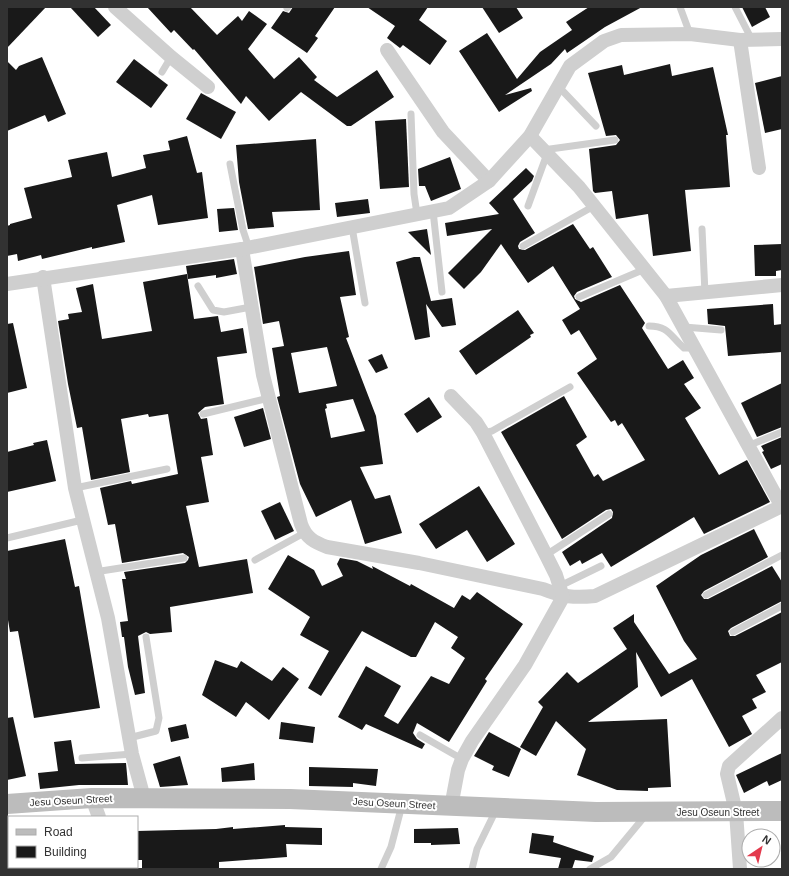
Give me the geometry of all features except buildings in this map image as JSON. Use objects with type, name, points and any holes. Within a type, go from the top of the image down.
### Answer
[{"type":"main road","name":"Jesu Oseun Street","points":[[7,804],[92,798],[290,799],[403,803],[451,807],[649,812],[782,811]]},
{"type":"street","points":[[115,7],[171,58],[208,87]]},
{"type":"street","points":[[7,284],[43,277],[245,248],[450,208],[489,181],[530,136],[570,66],[604,41],[621,35],[690,34],[746,40],[782,39]]},
{"type":"street","points":[[746,40],[759,168]]},
{"type":"street","points":[[387,50],[443,132],[489,181]]},
{"type":"street","points":[[245,248],[251,307],[263,375],[304,533],[314,542],[327,547],[419,563],[543,589],[561,591],[579,598],[595,596],[782,506],[750,445],[666,296],[594,206],[530,136]]},
{"type":"street","points":[[43,277],[75,488],[108,618],[132,754],[144,798]]},
{"type":"street","points":[[666,296],[782,285]]},
{"type":"street","points":[[451,396],[476,422],[483,433],[546,554],[561,591],[525,665],[472,741],[462,759],[458,770],[451,807]]},
{"type":"street","points":[[740,869],[736,812],[727,774],[729,766],[782,718]]},
{"type":"street","points":[[92,798],[99,816]]},
{"type":"lane","points":[[680,7],[690,34]]},
{"type":"lane","points":[[735,7],[746,40]]},
{"type":"lane","points":[[162,72],[171,58]]},
{"type":"lane","points":[[558,86],[596,126]]},
{"type":"lane","points":[[411,114],[414,194],[417,214]]},
{"type":"lane","points":[[528,206],[545,152],[615,140]]},
{"type":"lane","points":[[230,164],[245,248]]},
{"type":"lane","points":[[523,246],[594,206]]},
{"type":"lane","points":[[432,211],[442,292]]},
{"type":"lane","points":[[352,227],[365,303]]},
{"type":"lane","points":[[702,230],[705,293]]},
{"type":"lane","points":[[579,297],[645,269]]},
{"type":"lane","points":[[198,286],[213,310],[224,312],[251,307]]},
{"type":"lane","points":[[649,326],[660,326],[665,329],[684,348],[694,346]]},
{"type":"lane","points":[[684,327],[721,330]]},
{"type":"lane","points":[[483,433],[492,431],[570,387]]},
{"type":"lane","points":[[203,414],[269,398]]},
{"type":"lane","points":[[750,445],[782,432]]},
{"type":"lane","points":[[75,488],[167,469]]},
{"type":"lane","points":[[546,554],[609,514]]},
{"type":"lane","points":[[7,538],[82,520]]},
{"type":"lane","points":[[255,560],[304,533]]},
{"type":"lane","points":[[706,595],[782,555]]},
{"type":"lane","points":[[96,569],[101,572],[184,558]]},
{"type":"lane","points":[[561,591],[601,566]]},
{"type":"lane","points":[[733,632],[782,606]]},
{"type":"lane","points":[[129,738],[156,731],[158,727],[159,718],[146,637]]},
{"type":"lane","points":[[420,735],[462,759]]},
{"type":"lane","points":[[82,758],[132,754]]},
{"type":"lane","points":[[381,869],[391,847],[403,803]]},
{"type":"lane","points":[[472,869],[477,849],[496,808]]},
{"type":"lane","points":[[590,869],[611,857],[649,812]]}]
